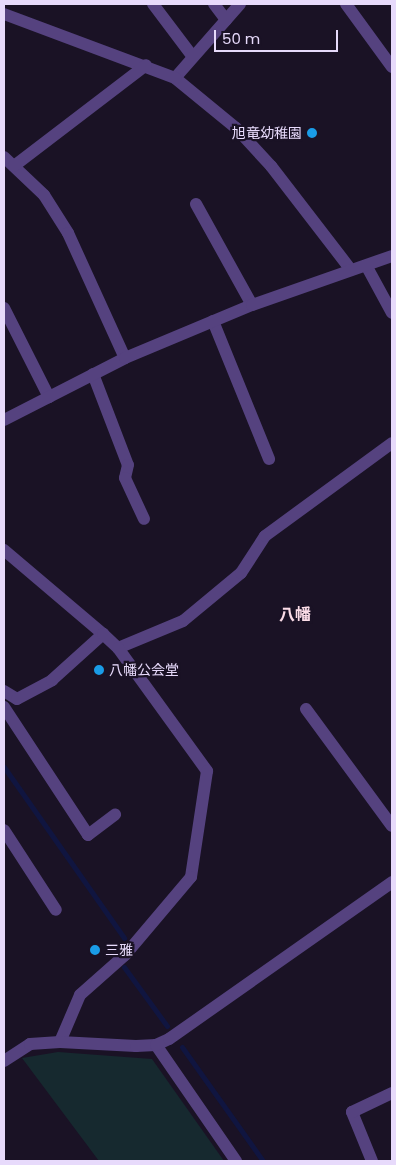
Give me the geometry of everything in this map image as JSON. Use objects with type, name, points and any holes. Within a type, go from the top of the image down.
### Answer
[{"type":"street","points":[[153,4],[193,58]]},
{"type":"street","points":[[214,4],[226,20]]},
{"type":"street","points":[[175,78],[240,4]]},
{"type":"street","points":[[346,4],[391,65]]},
{"type":"street","points":[[7,11],[175,78],[236,128],[271,166],[351,270]]},
{"type":"street","points":[[14,166],[146,65]]},
{"type":"street","points":[[4,157],[44,195],[68,233],[125,358]]},
{"type":"street","points":[[196,204],[252,305]]},
{"type":"street","points":[[4,420],[125,358],[252,305],[351,270],[367,267],[392,256]]},
{"type":"street","points":[[367,267],[392,313]]},
{"type":"street","points":[[4,308],[49,397]]},
{"type":"street","points":[[214,321],[269,459]]},
{"type":"street","points":[[93,374],[128,466],[125,478],[144,519]]},
{"type":"street","points":[[118,648],[183,620],[241,573],[265,536],[392,443]]},
{"type":"street","points":[[4,550],[118,648],[207,771],[191,877],[125,955],[80,995],[60,1042]]},
{"type":"street","points":[[103,634],[52,680],[4,706],[88,834],[115,815]]},
{"type":"street","points":[[4,691],[17,699]]},
{"type":"street","points":[[306,709],[392,826]]},
{"type":"street","points":[[4,830],[56,910]]},
{"type":"street","points":[[4,1061],[30,1044],[60,1042],[156,1045],[193,1026],[392,882]]},
{"type":"street","points":[[156,1045],[236,1161]]},
{"type":"street","points":[[372,1161],[352,1112],[392,1093]]},
{"type":"shaded area","points":[[58,1052],[152,1059],[224,1161],[99,1161],[22,1058]]},
{"type":"waterway","points":[[4,767],[124,938]]},
{"type":"waterway","points":[[124,967],[167,1026]]},
{"type":"waterway","points":[[182,1047],[263,1161]]},
{"type":"place","name":"旭竜幼稚園","points":[[312,133]]},
{"type":"place","name":"八幡公会堂","points":[[99,670]]},
{"type":"place","name":"三雅","points":[[95,950]]},
{"type":"district","name":"八幡","points":[[295,615]]}]
